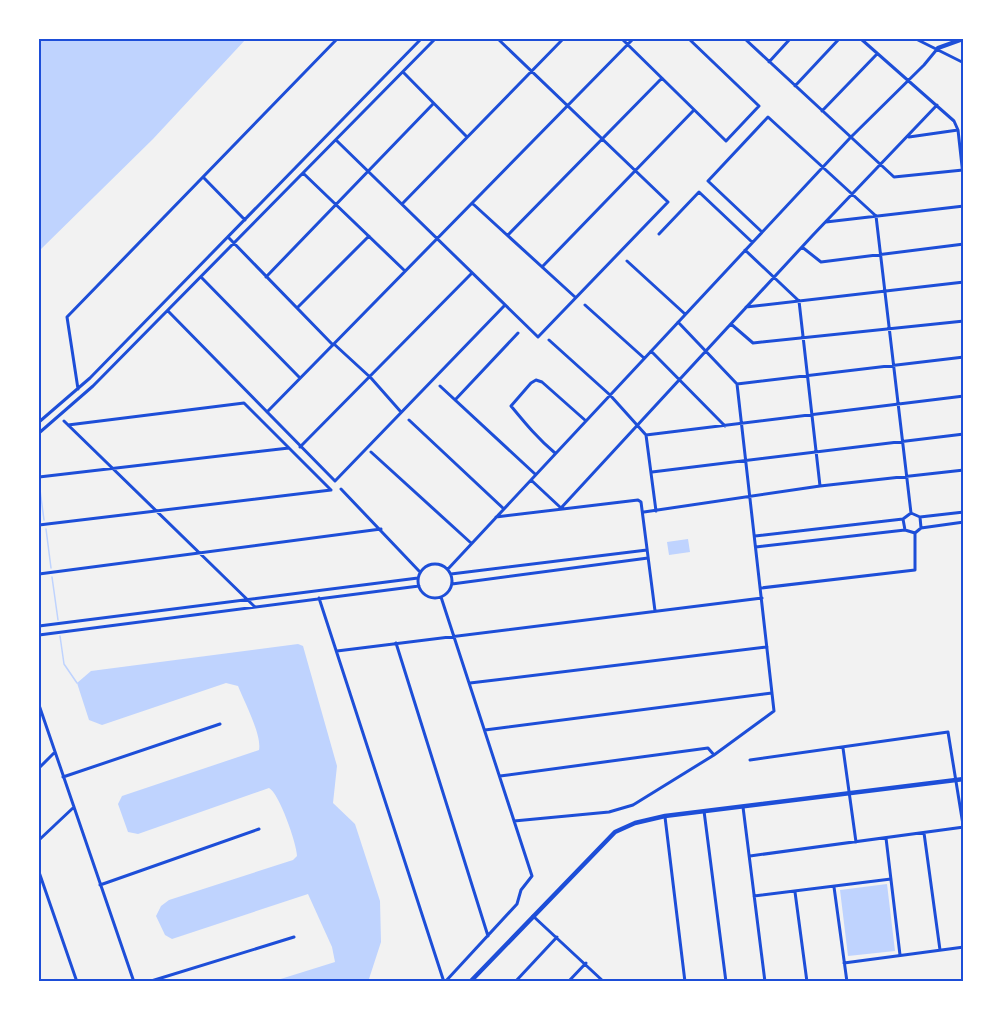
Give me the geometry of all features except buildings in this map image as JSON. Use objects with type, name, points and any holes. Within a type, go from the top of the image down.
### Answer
[{"type":"main road","points":[[938,48],[963,39]]},
{"type":"main road","points":[[470,982],[615,832],[635,823],[665,816],[964,779]]},
{"type":"street","points":[[78,390],[67,317],[337,39]]},
{"type":"street","points":[[39,422],[78,390],[421,39]]},
{"type":"street","points":[[39,433],[93,386],[435,39]]},
{"type":"street","points":[[336,140],[538,337],[668,202],[498,39]]},
{"type":"street","points":[[402,204],[563,39]]},
{"type":"street","points":[[622,39],[726,141],[759,106],[689,39]]},
{"type":"street","points":[[267,412],[633,39]]},
{"type":"street","points":[[745,39],[850,138],[896,177],[963,170]]},
{"type":"street","points":[[769,62],[790,39]]},
{"type":"street","points":[[795,86],[839,39]]},
{"type":"street","points":[[861,39],[954,121],[958,130],[964,184]]},
{"type":"street","points":[[916,39],[926,41],[964,63]]},
{"type":"street","points":[[448,569],[823,166],[938,48]]},
{"type":"street","points":[[822,111],[878,54]]},
{"type":"street","points":[[403,72],[466,137]]},
{"type":"street","points":[[508,235],[662,78]]},
{"type":"street","points":[[266,277],[433,104]]},
{"type":"street","points":[[561,508],[824,222],[937,105]]},
{"type":"street","points":[[542,267],[694,110]]},
{"type":"street","points":[[762,232],[708,181],[768,117],[876,216],[911,513]]},
{"type":"street","points":[[907,137],[958,130]]},
{"type":"street","points":[[303,173],[405,271]]},
{"type":"street","points":[[204,178],[245,220]]},
{"type":"street","points":[[659,234],[699,192],[753,242]]},
{"type":"street","points":[[472,203],[575,297]]},
{"type":"street","points":[[824,222],[964,206]]},
{"type":"street","points":[[297,308],[369,236]]},
{"type":"street","points":[[228,237],[333,344],[371,378],[401,412]]},
{"type":"street","points":[[802,247],[821,262],[964,244]]},
{"type":"street","points":[[745,250],[799,301],[820,486]]},
{"type":"street","points":[[627,261],[685,314]]},
{"type":"street","points":[[300,447],[371,378],[472,273]]},
{"type":"street","points":[[201,278],[300,378]]},
{"type":"street","points":[[746,307],[964,282]]},
{"type":"street","points":[[168,311],[335,481],[505,304]]},
{"type":"street","points":[[585,305],[644,358]]},
{"type":"street","points":[[731,324],[753,344],[964,321]]},
{"type":"street","points":[[514,821],[609,812],[633,805],[714,755],[774,711],[737,384],[678,322]]},
{"type":"street","points":[[455,400],[518,333]]},
{"type":"street","points":[[549,340],[610,395],[646,435],[656,511]]},
{"type":"street","points":[[651,351],[725,426]]},
{"type":"street","points":[[737,384],[964,357]]},
{"type":"street","points":[[555,454],[535,435],[529,424],[512,406],[531,383],[536,380],[542,382],[586,421]]},
{"type":"street","points":[[440,386],[536,475]]},
{"type":"street","points":[[646,435],[964,396]]},
{"type":"street","points":[[39,525],[331,490],[244,403],[68,425]]},
{"type":"street","points":[[409,420],[504,509]]},
{"type":"street","points":[[64,421],[255,607]]},
{"type":"street","points":[[652,472],[964,434]]},
{"type":"street","points":[[39,477],[289,448]]},
{"type":"street","points":[[371,452],[471,543]]},
{"type":"street","points":[[644,512],[820,486],[964,470]]},
{"type":"street","points":[[530,480],[561,508]]},
{"type":"street","points":[[341,489],[420,572]]},
{"type":"street","points":[[496,517],[638,500],[644,512],[655,610]]},
{"type":"street","points":[[911,513],[920,517],[964,512]]},
{"type":"street","points":[[755,536],[903,519],[911,513]]},
{"type":"street","points":[[920,517],[921,528]]},
{"type":"street","points":[[903,519],[904,530]]},
{"type":"street","points":[[915,533],[921,528],[964,522]]},
{"type":"street","points":[[39,574],[381,529]]},
{"type":"street","points":[[756,548],[904,530],[915,533]]},
{"type":"street","points":[[761,588],[915,570],[915,533]]},
{"type":"street","points":[[451,574],[647,550]]},
{"type":"street","points":[[452,584],[648,558]]},
{"type":"street","points":[[436,563],[448,569],[452,584],[450,590],[441,597],[426,595],[419,586],[418,578],[424,567],[436,563]]},
{"type":"street","points":[[39,626],[418,578]]},
{"type":"street","points":[[39,635],[419,586]]},
{"type":"street","points":[[319,598],[445,982],[519,902],[521,890],[532,876],[441,597]]},
{"type":"street","points":[[337,651],[762,598]]},
{"type":"street","points":[[396,643],[488,936]]},
{"type":"street","points":[[470,682],[767,647]]},
{"type":"street","points":[[485,730],[772,693]]},
{"type":"street","points":[[39,705],[134,982]]},
{"type":"street","points":[[63,777],[220,724]]},
{"type":"street","points":[[750,760],[948,732],[964,829],[924,832],[750,856]]},
{"type":"street","points":[[843,747],[855,842]]},
{"type":"street","points":[[500,776],[708,748],[714,755]]},
{"type":"street","points":[[39,768],[55,752]]},
{"type":"street","points":[[39,840],[74,807]]},
{"type":"street","points":[[743,807],[765,982]]},
{"type":"street","points":[[704,811],[726,982]]},
{"type":"street","points":[[665,816],[686,982]]},
{"type":"street","points":[[100,885],[259,829]]},
{"type":"street","points":[[924,832],[940,950]]},
{"type":"street","points":[[886,838],[900,955]]},
{"type":"street","points":[[39,872],[77,982]]},
{"type":"street","points":[[754,896],[891,879]]},
{"type":"street","points":[[834,887],[847,982]]},
{"type":"street","points":[[795,892],[807,982]]},
{"type":"street","points":[[533,915],[604,982]]},
{"type":"street","points":[[148,982],[294,937]]},
{"type":"street","points":[[515,982],[557,937]]},
{"type":"street","points":[[844,963],[964,947]]},
{"type":"street","points":[[568,982],[586,963]]},
{"type":"water","points":[[39,39],[246,39],[153,139],[39,251]]},
{"type":"water","points":[[688,539],[690,552],[669,555],[667,542]]},
{"type":"water","points":[[298,644],[303,646],[337,766],[333,803],[355,824],[380,901],[381,942],[368,982],[271,982],[335,962],[332,947],[308,894],[172,939],[165,935],[156,916],[161,906],[169,900],[293,860],[297,856],[287,819],[278,799],[269,788],[138,834],[128,832],[118,804],[122,796],[259,750],[258,736],[238,686],[226,683],[102,725],[89,720],[77,683],[91,671]]},
{"type":"water","points":[[887,884],[895,951],[848,956],[840,890]]},
{"type":"waterway","points":[[39,482],[44,520]]},
{"type":"waterway","points":[[46,529],[51,568]]},
{"type":"waterway","points":[[52,577],[58,620]]},
{"type":"waterway","points":[[60,636],[64,664],[77,683]]}]
